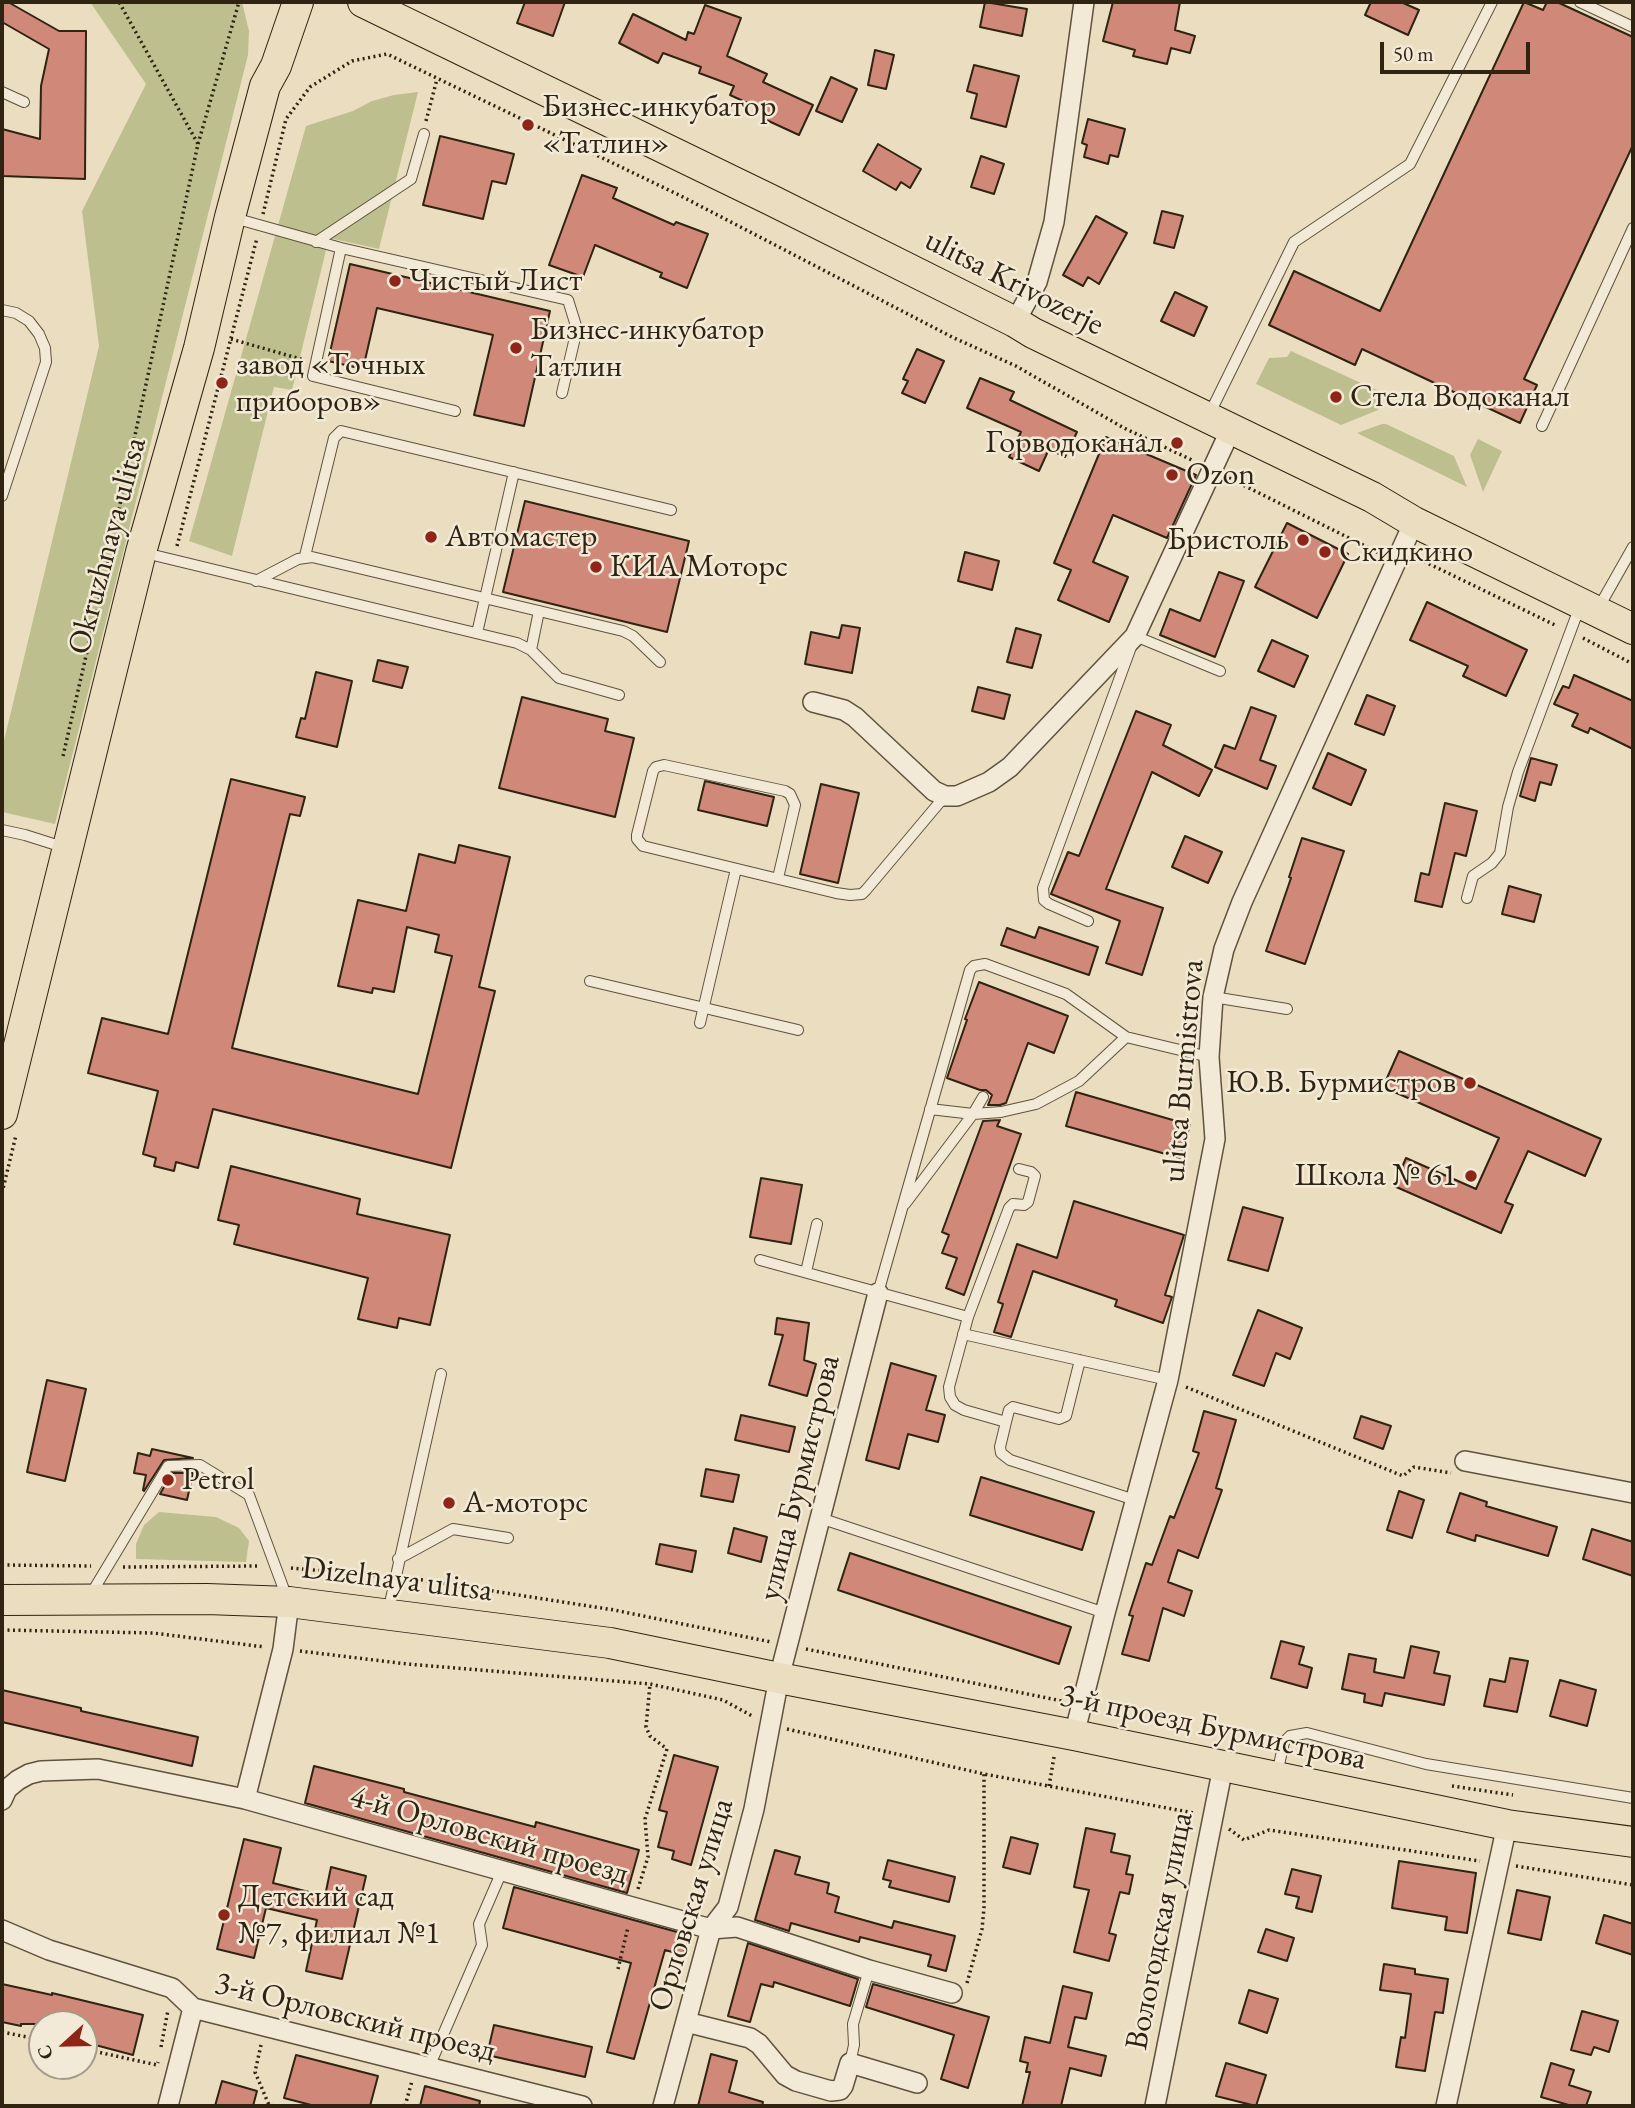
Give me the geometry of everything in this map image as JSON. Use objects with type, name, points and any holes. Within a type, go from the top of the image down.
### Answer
[{"type":"main road","name":"Okruzhnaya ulitsa","points":[[2,1114],[141,552],[199,348],[230,217],[265,86],[276,66],[298,2]]},
{"type":"main road","name":"ulitsa Krivozerje","points":[[363,2],[759,194],[1033,333],[1372,497],[1414,522],[1633,629]]},
{"type":"main road","name":"Dizelnaya ulitsa","points":[[2,1600],[89,1598],[289,1602],[610,1643],[779,1678]]},
{"type":"main road","name":"3-й проезд Бурмистрова","points":[[779,1678],[1074,1735],[1507,1825],[1633,1842]]},
{"type":"street","points":[[1015,322],[1037,282],[1054,222],[1084,2]]},
{"type":"street","points":[[813,702],[844,710],[855,717],[934,791],[945,796],[957,796],[989,782],[1010,767],[1135,636],[1212,469],[1219,424]]},
{"type":"street","name":"ulitsa Burmistrova","points":[[1074,1735],[1168,1380],[1215,1139],[1209,1057],[1213,997],[1224,949],[1242,902],[1414,522]]},
{"type":"street","name":"улица Бурмистрова","points":[[779,1678],[878,1293]]},
{"type":"street","points":[[1465,1461],[1633,1493]]},
{"type":"street","points":[[245,1799],[283,1649],[289,1602]]},
{"type":"street","name":"Орловская улица","points":[[663,2106],[711,1929],[728,1907],[754,1809],[779,1678]]},
{"type":"street","name":"Вологодская улица","points":[[1156,2106],[1223,1767]]},
{"type":"street","name":"4-й Орловский проезд","points":[[5,1794],[18,1780],[41,1771],[98,1769],[245,1799],[711,1929],[737,1927],[869,1970],[952,1993]]},
{"type":"street","points":[[1446,2106],[1507,1825]]},
{"type":"street","name":"3-й Орловский проезд","points":[[2,1930],[49,1950],[172,1988],[193,2008],[582,2106]]},
{"type":"street","points":[[168,2106],[193,2008]]},
{"type":"street","points":[[686,2022],[750,2038],[760,2044],[785,2075],[831,2091],[840,2090],[843,2086],[850,2063],[917,2083]]},
{"type":"lane","points":[[1219,424],[1224,388],[1290,248],[1299,238],[1410,164],[1492,2]]},
{"type":"lane","points":[[1580,2],[1633,27]]},
{"type":"lane","points":[[2,92],[24,102]]},
{"type":"lane","points":[[317,242],[411,179],[424,134]]},
{"type":"lane","points":[[230,217],[341,248],[568,300],[576,329],[562,393]]},
{"type":"lane","points":[[1542,426],[1633,228]]},
{"type":"lane","points":[[341,248],[313,376],[455,411]]},
{"type":"lane","points":[[2,310],[16,313],[29,321],[45,348],[46,362],[2,495]]},
{"type":"lane","points":[[305,556],[334,438],[341,431],[671,510]]},
{"type":"lane","points":[[477,633],[513,472]]},
{"type":"lane","points":[[1466,898],[1473,876],[1492,863],[1500,853],[1508,807],[1518,772],[1571,632],[1633,547]]},
{"type":"lane","points":[[141,552],[517,643],[531,650],[559,678],[619,695]]},
{"type":"lane","points":[[256,581],[305,556],[629,633],[660,662]]},
{"type":"lane","points":[[531,650],[539,611]]},
{"type":"lane","points":[[1088,922],[1049,904],[1044,900],[1043,888],[1135,636],[1220,671]]},
{"type":"lane","points":[[778,878],[795,805],[790,794],[664,765],[656,767],[637,835],[639,844],[736,869],[855,896],[862,894],[945,796]]},
{"type":"lane","points":[[2,830],[66,848]]},
{"type":"lane","points":[[700,1023],[736,869]]},
{"type":"lane","points":[[878,1293],[970,970],[985,964],[1066,994],[1126,1037],[1209,1057]]},
{"type":"lane","points":[[590,981],[798,1030]]},
{"type":"lane","points":[[1213,997],[1287,1009]]},
{"type":"lane","points":[[930,1109],[973,1114],[1011,1110],[1044,1100],[1079,1081],[1126,1037]]},
{"type":"lane","points":[[901,1209],[983,1097]]},
{"type":"lane","points":[[1006,1422],[955,1405],[950,1397],[949,1387],[962,1334],[1009,1208],[1013,1204],[1024,1205],[1028,1202],[1035,1176],[1031,1171],[1019,1168]]},
{"type":"lane","points":[[806,1272],[817,1224]]},
{"type":"lane","points":[[761,1260],[968,1317]]},
{"type":"lane","points":[[962,1334],[1168,1380]]},
{"type":"lane","points":[[1080,1360],[1064,1418],[1059,1419],[1016,1406],[1009,1410],[1001,1453],[1004,1457],[1135,1500]]},
{"type":"lane","points":[[387,1613],[441,1374]]},
{"type":"lane","points":[[89,1598],[168,1466],[200,1465],[249,1495],[289,1602]]},
{"type":"lane","points":[[820,1518],[1105,1613]]},
{"type":"lane","points":[[398,1559],[453,1529],[508,1538]]},
{"type":"lane","points":[[1277,1778],[1284,1742],[1290,1736],[1307,1733],[1426,1764],[1633,1798]]},
{"type":"lane","points":[[422,2066],[482,1945],[479,1924],[502,1871]]},
{"type":"lane","points":[[850,2063],[854,2045],[853,2024],[869,1970]]},
{"type":"path","points":[[119,2],[198,144]]},
{"type":"path","points":[[61,763],[198,144],[239,2]]},
{"type":"path","points":[[173,559],[286,119],[310,87],[352,61],[387,54],[679,195],[952,337],[1016,366],[1124,428],[1379,553]]},
{"type":"path","points":[[424,134],[437,79]]},
{"type":"path","points":[[231,339],[316,363]]},
{"type":"path","points":[[1401,551],[1633,664]]},
{"type":"path","points":[[1168,1380],[1403,1476],[1414,1466],[1463,1475],[1465,1461]]},
{"type":"path","points":[[2,1630],[153,1633],[407,1664],[650,1684],[723,1700],[770,1725],[984,1773],[1213,1817],[1244,1840],[1269,1830],[1633,1885]]},
{"type":"path","points":[[618,1969],[632,1907],[648,1857],[645,1819],[667,1749],[650,1736],[646,1727],[650,1684]]},
{"type":"path","points":[[952,1993],[959,1992],[966,1985],[982,1929],[984,1773]]},
{"type":"path","points":[[1446,1785],[1513,1795]]},
{"type":"path","points":[[98,2052],[157,2065],[172,1988]]},
{"type":"path","points":[[265,2026],[256,2072],[269,2105],[274,2106]]},
{"type":"path","points":[[2,2032],[28,2037]]},
{"type":"path","points":[[405,2106],[422,2066]]},
{"type":"green space","points":[[90,2],[242,2],[249,31],[248,55],[55,824],[2,812],[2,749],[99,346],[82,211],[146,84]]},
{"type":"green space","points":[[418,92],[379,249],[329,238],[292,390],[274,387],[232,556],[189,541],[306,126],[353,111],[372,101]]},
{"type":"green space","points":[[1291,351],[1383,393],[1378,410],[1341,425],[1256,384],[1269,358],[1287,357]]},
{"type":"green space","points":[[1382,424],[1454,456],[1467,487],[1357,433]]},
{"type":"green space","points":[[1478,439],[1502,451],[1483,492],[1470,455]]},
{"type":"green space","points":[[159,1512],[216,1517],[239,1528],[249,1541],[246,1562],[136,1559],[136,1544],[144,1525]]},
{"type":"building","points":[[2,2],[8,2],[59,31],[86,31],[85,179],[2,176],[2,129],[40,139],[41,86],[49,49],[2,22]]},
{"type":"building","points":[[525,2],[565,2],[553,36],[517,23]]},
{"type":"building","points":[[985,2],[1027,9],[1022,36],[980,27]]},
{"type":"building","points":[[1113,2],[1180,2],[1175,30],[1195,36],[1190,53],[1171,48],[1167,64],[1133,56],[1135,50],[1103,41]]},
{"type":"building","points":[[1371,2],[1401,2],[1419,10],[1408,35],[1365,15]]},
{"type":"building","points":[[1524,2],[1543,10],[1547,2],[1557,2],[1633,37],[1633,145],[1524,379],[1537,385],[1520,423],[1362,349],[1355,365],[1269,325],[1294,271],[1380,311]]},
{"type":"building","points":[[705,5],[741,18],[727,56],[767,74],[763,82],[813,105],[799,135],[762,118],[765,111],[730,95],[734,86],[699,73],[701,67],[663,53],[658,63],[619,43],[633,14],[686,40],[688,32],[694,34]]},
{"type":"building","points":[[875,50],[894,55],[886,89],[868,85]]},
{"type":"building","points":[[974,65],[1019,76],[1006,127],[971,118],[977,94],[967,91]]},
{"type":"building","points":[[831,77],[857,89],[842,122],[816,111]]},
{"type":"building","points":[[1088,119],[1125,129],[1118,157],[1110,155],[1108,164],[1084,157],[1087,145],[1082,143]]},
{"type":"building","points":[[440,136],[514,154],[506,184],[492,181],[483,219],[423,205]]},
{"type":"building","points":[[878,144],[921,169],[910,188],[901,182],[896,190],[863,171]]},
{"type":"building","points":[[981,156],[1004,164],[994,194],[971,187]]},
{"type":"building","points":[[582,175],[617,188],[613,198],[674,225],[676,222],[708,234],[687,288],[660,277],[662,273],[595,245],[583,277],[549,265]]},
{"type":"building","points":[[1162,211],[1183,216],[1174,248],[1154,243]]},
{"type":"building","points":[[1096,216],[1127,233],[1099,284],[1088,277],[1083,286],[1063,275]]},
{"type":"building","name":"Бизнес-инкубатор Татлин","points":[[350,264],[550,311],[524,426],[474,415],[493,335],[377,308],[363,369],[328,361]]},
{"type":"building","points":[[1175,292],[1207,307],[1194,336],[1161,321]]},
{"type":"building","points":[[917,349],[944,361],[925,403],[902,393],[908,381],[903,379]]},
{"type":"building","points":[[980,378],[1014,392],[1010,400],[1077,432],[1065,457],[1049,449],[1039,471],[1009,457],[1021,432],[967,408]]},
{"type":"building","points":[[1106,437],[1196,475],[1167,538],[1113,515],[1093,562],[1128,577],[1109,622],[1058,600],[1071,570],[1054,563]]},
{"type":"building","name":"КИА Моторс","points":[[525,501],[689,541],[667,632],[503,592]]},
{"type":"building","points":[[1287,523],[1348,554],[1317,618],[1255,587]]},
{"type":"building","points":[[965,552],[999,561],[992,590],[958,581]]},
{"type":"building","points":[[1219,572],[1244,581],[1215,657],[1160,635],[1170,609],[1200,621]]},
{"type":"building","points":[[1427,602],[1527,650],[1506,696],[1463,676],[1468,666],[1410,640]]},
{"type":"building","points":[[842,625],[860,628],[852,673],[805,664],[811,632],[839,638]]},
{"type":"building","points":[[1016,628],[1041,635],[1032,668],[1007,662]]},
{"type":"building","points":[[1272,640],[1308,656],[1294,687],[1258,671]]},
{"type":"building","points":[[378,660],[408,667],[402,688],[373,681]]},
{"type":"building","points":[[316,672],[352,681],[337,747],[296,737],[301,718],[305,719]]},
{"type":"building","points":[[1574,675],[1633,701],[1633,749],[1590,728],[1588,733],[1572,726],[1578,714],[1554,704],[1563,686],[1569,688]]},
{"type":"building","points":[[978,687],[1010,695],[1004,719],[972,711]]},
{"type":"building","points":[[1367,695],[1395,706],[1384,735],[1355,724]]},
{"type":"building","points":[[522,697],[608,719],[605,731],[634,738],[615,817],[499,788]]},
{"type":"building","points":[[1251,707],[1276,716],[1260,760],[1276,766],[1267,789],[1215,767],[1224,745],[1235,749]]},
{"type":"building","points":[[1136,711],[1171,725],[1163,745],[1212,770],[1199,796],[1152,772],[1106,889],[1163,908],[1142,975],[1106,963],[1120,921],[1051,894],[1068,852],[1079,856]]},
{"type":"building","points":[[1328,753],[1366,770],[1351,805],[1313,788]]},
{"type":"building","points":[[1531,758],[1557,765],[1551,785],[1540,782],[1535,801],[1520,796]]},
{"type":"building","points":[[231,779],[305,797],[300,816],[290,814],[232,1048],[418,1094],[452,956],[435,952],[439,935],[407,927],[394,992],[373,988],[372,993],[338,986],[358,900],[406,911],[419,854],[455,863],[459,845],[510,857],[479,987],[495,991],[451,1168],[213,1109],[198,1168],[176,1162],[174,1171],[154,1166],[156,1158],[143,1154],[158,1091],[88,1073],[102,1018],[168,1034]]},
{"type":"building","points":[[705,781],[774,797],[767,826],[698,810]]},
{"type":"building","points":[[821,784],[859,793],[838,883],[800,874]]},
{"type":"building","points":[[1445,803],[1477,811],[1466,856],[1455,853],[1442,907],[1415,901],[1421,873],[1429,875]]},
{"type":"building","points":[[1185,836],[1222,852],[1208,883],[1172,867]]},
{"type":"building","points":[[1302,838],[1344,851],[1305,964],[1266,951]]},
{"type":"building","points":[[1509,886],[1541,895],[1534,922],[1502,914]]},
{"type":"building","points":[[1039,927],[1098,947],[1089,975],[1001,945],[1007,928],[1035,938]]},
{"type":"building","points":[[979,982],[1068,1016],[1054,1053],[1028,1043],[1006,1103],[1000,1105],[988,1105],[992,1095],[986,1090],[947,1078]]},
{"type":"building","points":[[1399,1051],[1601,1139],[1585,1176],[1528,1151],[1505,1202],[1513,1205],[1501,1233],[1394,1186],[1406,1158],[1476,1189],[1499,1138],[1383,1087]]},
{"type":"building","points":[[1076,1092],[1190,1125],[1180,1158],[1066,1126]]},
{"type":"building","points":[[1000,1120],[997,1126],[1021,1134],[964,1295],[946,1288],[957,1258],[942,1253],[949,1235],[942,1232],[983,1121]]},
{"type":"building","points":[[231,1166],[360,1199],[357,1214],[450,1235],[430,1325],[399,1318],[397,1328],[358,1319],[368,1278],[234,1244],[239,1225],[218,1220]]},
{"type":"building","points":[[761,1178],[802,1185],[791,1244],[750,1237]]},
{"type":"building","points":[[1074,1201],[1184,1235],[1165,1295],[1172,1297],[1163,1323],[1115,1306],[1117,1300],[1033,1271],[1011,1337],[994,1332],[1003,1304],[998,1302],[1017,1244],[1057,1258]]},
{"type":"building","points":[[1243,1207],[1283,1218],[1268,1271],[1228,1260]]},
{"type":"building","points":[[1258,1310],[1302,1328],[1290,1359],[1276,1353],[1264,1386],[1233,1375]]},
{"type":"building","points":[[777,1318],[809,1323],[804,1360],[816,1364],[807,1396],[769,1385],[783,1335],[775,1334]]},
{"type":"building","points":[[891,1363],[936,1376],[926,1410],[945,1415],[938,1442],[908,1434],[899,1469],[866,1460]]},
{"type":"building","points":[[47,1380],[86,1389],[65,1481],[27,1472]]},
{"type":"building","points":[[1204,1411],[1236,1420],[1216,1488],[1222,1490],[1198,1558],[1178,1550],[1168,1582],[1192,1591],[1184,1616],[1163,1608],[1149,1661],[1122,1654],[1133,1616],[1129,1615],[1146,1563],[1152,1565],[1170,1516],[1174,1518],[1199,1453],[1193,1451]]},
{"type":"building","points":[[741,1415],[795,1427],[789,1452],[735,1440]]},
{"type":"building","points":[[1361,1416],[1391,1426],[1383,1449],[1354,1438]]},
{"type":"building","points":[[152,1449],[193,1458],[164,1460],[144,1491],[146,1475],[134,1473],[138,1453],[150,1456]]},
{"type":"building","points":[[706,1469],[739,1475],[733,1502],[701,1496]]},
{"type":"building","points":[[172,1473],[193,1473],[187,1500],[160,1494]]},
{"type":"building","points":[[981,1477],[1094,1512],[1082,1550],[970,1515]]},
{"type":"building","points":[[1399,1491],[1424,1500],[1412,1538],[1387,1530]]},
{"type":"building","points":[[1460,1493],[1487,1502],[1486,1506],[1557,1527],[1548,1556],[1476,1535],[1475,1541],[1447,1532]]},
{"type":"building","points":[[734,1528],[767,1537],[761,1562],[728,1553]]},
{"type":"building","points":[[1592,1529],[1633,1542],[1633,1576],[1583,1559]]},
{"type":"building","points":[[660,1544],[696,1551],[692,1572],[656,1564]]},
{"type":"building","points":[[850,1553],[1071,1627],[1059,1664],[838,1590]]},
{"type":"building","points":[[1281,1641],[1304,1647],[1299,1664],[1312,1668],[1307,1688],[1271,1678]]},
{"type":"building","points":[[1411,1646],[1439,1652],[1434,1673],[1450,1676],[1444,1705],[1385,1693],[1382,1706],[1364,1702],[1365,1694],[1342,1689],[1349,1654],[1376,1659],[1374,1672],[1404,1678]]},
{"type":"building","points":[[1510,1658],[1528,1661],[1517,1712],[1484,1706],[1490,1679],[1505,1682]]},
{"type":"building","points":[[1560,1680],[1596,1690],[1587,1726],[1550,1716]]},
{"type":"building","points":[[2,1690],[198,1737],[192,1766],[2,1722]]},
{"type":"building","points":[[674,1755],[718,1767],[691,1865],[672,1859],[674,1851],[658,1847],[667,1812],[659,1810]]},
{"type":"building","points":[[314,1766],[535,1827],[536,1822],[639,1850],[627,1893],[305,1803]]},
{"type":"building","points":[[1086,1828],[1115,1834],[1111,1852],[1130,1856],[1126,1874],[1133,1875],[1129,1894],[1120,1892],[1109,1933],[1116,1935],[1109,1961],[1074,1952],[1089,1890],[1074,1887]]},
{"type":"building","points":[[1011,1837],[1038,1844],[1030,1874],[1003,1867]]},
{"type":"building","points":[[244,1839],[281,1848],[273,1883],[325,1896],[331,1867],[366,1876],[342,1979],[306,1971],[317,1920],[266,1908],[254,1958],[217,1949]]},
{"type":"building","points":[[775,1850],[800,1857],[795,1874],[829,1883],[827,1893],[839,1897],[835,1912],[892,1928],[894,1921],[955,1936],[946,1971],[928,1966],[931,1955],[860,1937],[859,1942],[791,1923],[789,1931],[755,1920]]},
{"type":"building","points":[[888,1860],[955,1877],[949,1902],[889,1887],[891,1881],[883,1879]]},
{"type":"building","points":[[1399,1861],[1476,1873],[1467,1933],[1445,1930],[1447,1917],[1392,1908]]},
{"type":"building","points":[[1292,1869],[1321,1876],[1312,1912],[1296,1908],[1299,1897],[1285,1894]]},
{"type":"building","points":[[514,1887],[688,1935],[683,1955],[665,1950],[634,2059],[607,2052],[631,1963],[503,1928]]},
{"type":"building","points":[[1517,1890],[1550,1897],[1541,1940],[1508,1933]]},
{"type":"building","points":[[1604,1915],[1633,1924],[1633,1955],[1596,1943]]},
{"type":"building","points":[[1266,1929],[1294,1938],[1287,1961],[1258,1952]]},
{"type":"building","points":[[748,1943],[858,1979],[850,2006],[774,1982],[773,1987],[761,1984],[750,2022],[728,2016]]},
{"type":"building","points":[[1384,1964],[1415,1969],[1415,1974],[1448,1979],[1443,2013],[1435,2012],[1425,2071],[1396,2067],[1401,2037],[1405,2038],[1411,1994],[1380,1990]]},
{"type":"building","points":[[2,1984],[143,2015],[133,2055],[98,2046],[98,2010],[28,2010],[28,2024],[21,2026],[2,2022]]},
{"type":"building","points":[[873,1984],[989,2017],[968,2088],[941,2079],[954,2035],[866,2007]]},
{"type":"building","points":[[1063,1986],[1092,1993],[1086,2019],[1075,2017],[1068,2047],[1106,2056],[1101,2076],[1070,2068],[1061,2106],[1022,2106],[1030,2072],[1026,2072],[1028,2063],[1020,2061],[1025,2037],[1050,2043]]},
{"type":"building","points":[[1249,1990],[1278,1999],[1267,2033],[1239,2023]]},
{"type":"building","points":[[1582,2011],[1618,2021],[1609,2052],[1594,2047],[1591,2055],[1571,2050]]},
{"type":"building","points":[[494,2025],[592,2047],[585,2077],[487,2055]]},
{"type":"building","points":[[711,2054],[737,2061],[729,2092],[763,2102],[762,2106],[698,2106]]},
{"type":"building","points":[[296,2055],[378,2076],[370,2106],[315,2106],[284,2098]]},
{"type":"building","points":[[1226,2063],[1266,2075],[1256,2106],[1216,2096]]},
{"type":"building","points":[[1551,2063],[1574,2070],[1569,2085],[1591,2092],[1586,2106],[1572,2106],[1541,2097]]},
{"type":"building","points":[[222,2081],[257,2091],[253,2106],[215,2106]]},
{"type":"building","points":[[425,2086],[480,2101],[479,2106],[420,2106]]},
{"type":"place","name":"Бизнес-инкубатор «Татлин»","points":[[528,125]]},
{"type":"place","name":"Чистый Лист","points":[[395,281]]},
{"type":"place","name":"Бизнес-инкубатор Татлин","points":[[516,348]]},
{"type":"place","name":"завод «Точных приборов»","points":[[222,383]]},
{"type":"place","name":"Стела Водоканал","points":[[1336,397]]},
{"type":"place","name":"Горводоканал","points":[[1177,443]]},
{"type":"place","name":"Ozon","points":[[1172,475]]},
{"type":"place","name":"Автомастер","points":[[431,537]]},
{"type":"place","name":"Бристоль","points":[[1303,540]]},
{"type":"place","name":"Скидкино","points":[[1325,552]]},
{"type":"place","name":"КИА Моторс","points":[[596,567]]},
{"type":"place","name":"Ю.В. Бурмистров","points":[[1470,1083]]},
{"type":"place","name":"Школа № 61","points":[[1471,1176]]},
{"type":"place","name":"Petrol","points":[[168,1480]]},
{"type":"place","name":"А-моторс","points":[[449,1503]]},
{"type":"place","name":"Детский сад №7, филиал №1","points":[[224,1915]]}]
